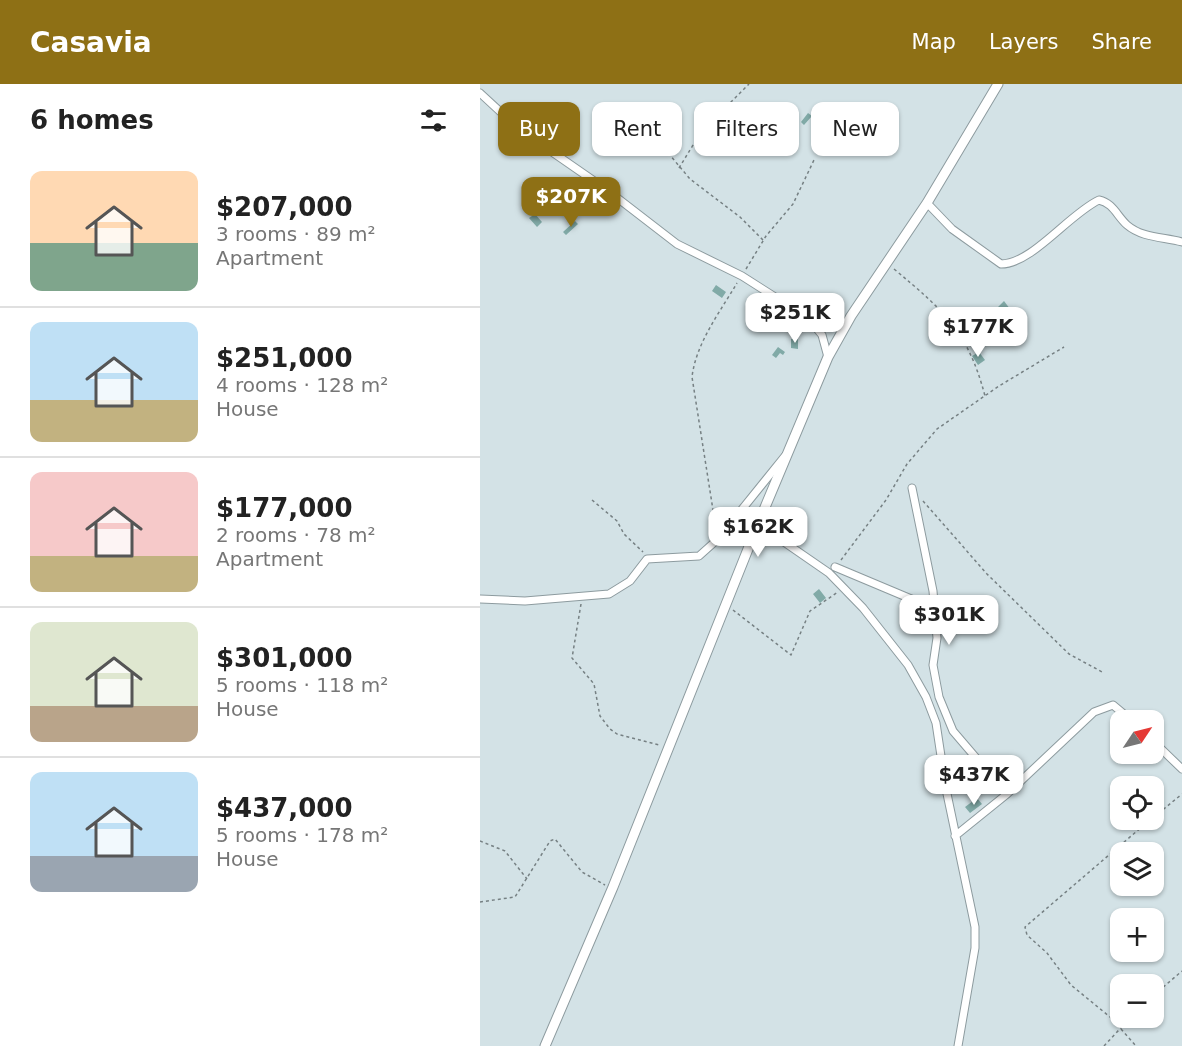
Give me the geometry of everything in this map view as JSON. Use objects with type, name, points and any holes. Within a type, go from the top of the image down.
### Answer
[{"type":"street","points":[[545,1046],[613,887],[725,604],[828,357],[851,316],[927,203],[998,84]]},
{"type":"street","points":[[480,93],[519,129],[677,244],[742,276],[808,318],[822,335],[828,357]]},
{"type":"street","points":[[927,203],[952,229],[1001,264],[1019,259],[1070,218],[1099,200],[1106,201],[1127,225],[1137,231],[1182,243]]},
{"type":"street","points":[[480,599],[517,601],[609,594],[630,580],[650,558],[694,558],[718,539],[792,447]]},
{"type":"street","points":[[912,488],[935,609],[937,638],[933,671],[945,711],[962,744],[1007,794]]},
{"type":"street","points":[[758,524],[829,573],[863,608],[908,664],[926,697],[936,723],[955,836],[975,927],[975,948],[958,1046]]},
{"type":"street","points":[[834,567],[935,609]]},
{"type":"street","points":[[955,836],[1007,794],[1094,712],[1113,705],[1119,710]]},
{"type":"street","points":[[1164,752],[1182,769]]},
{"type":"path","points":[[679,168],[701,132],[749,84]]},
{"type":"path","points":[[670,156],[679,168],[713,199],[740,217],[764,240]]},
{"type":"path","points":[[718,539],[692,377],[694,363],[711,327],[764,240],[793,204],[814,160]]},
{"type":"path","points":[[886,263],[945,313],[955,325],[967,345],[985,396]]},
{"type":"path","points":[[834,567],[886,500],[918,449],[938,429],[985,396],[1064,347]]},
{"type":"path","points":[[912,488],[987,574],[1069,654],[1104,673]]},
{"type":"path","points":[[592,500],[617,521],[624,534],[650,558]]},
{"type":"path","points":[[725,604],[791,656],[810,611],[843,588]]},
{"type":"path","points":[[582,596],[572,658],[594,684],[600,716],[617,734],[668,748]]},
{"type":"path","points":[[1164,808],[1182,794]]},
{"type":"path","points":[[1110,1018],[1066,980],[1047,953],[1027,935],[1025,927],[1138,830]]},
{"type":"path","points":[[480,902],[511,898],[521,891],[550,841],[555,839],[582,872],[613,887]]},
{"type":"path","points":[[480,841],[505,851],[528,879]]},
{"type":"path","points":[[1164,986],[1182,971]]},
{"type":"path","points":[[1104,1046],[1119,1028]]},
{"type":"path","points":[[1121,1028],[1137,1046]]},
{"type":"building","points":[[808,113],[811,115],[804,125],[801,122]]},
{"type":"building","points":[[535,214],[542,222],[537,227],[529,218]]},
{"type":"building","points":[[575,221],[578,224],[566,235],[563,232]]},
{"type":"building","points":[[716,285],[726,292],[722,298],[712,291]]},
{"type":"building","points":[[1004,301],[1010,309],[1004,314],[998,307]]},
{"type":"building","points":[[791,339],[798,339],[798,349],[791,348]]},
{"type":"building","points":[[778,347],[785,352],[783,355],[780,353],[776,358],[772,355]]},
{"type":"building","points":[[979,352],[985,360],[978,365],[972,356]]},
{"type":"building","points":[[819,589],[826,598],[820,603],[813,594]]},
{"type":"building","points":[[916,604],[920,626],[905,627],[904,621],[907,620],[905,606]]},
{"type":"building","points":[[977,798],[982,804],[970,813],[965,807]]}]
